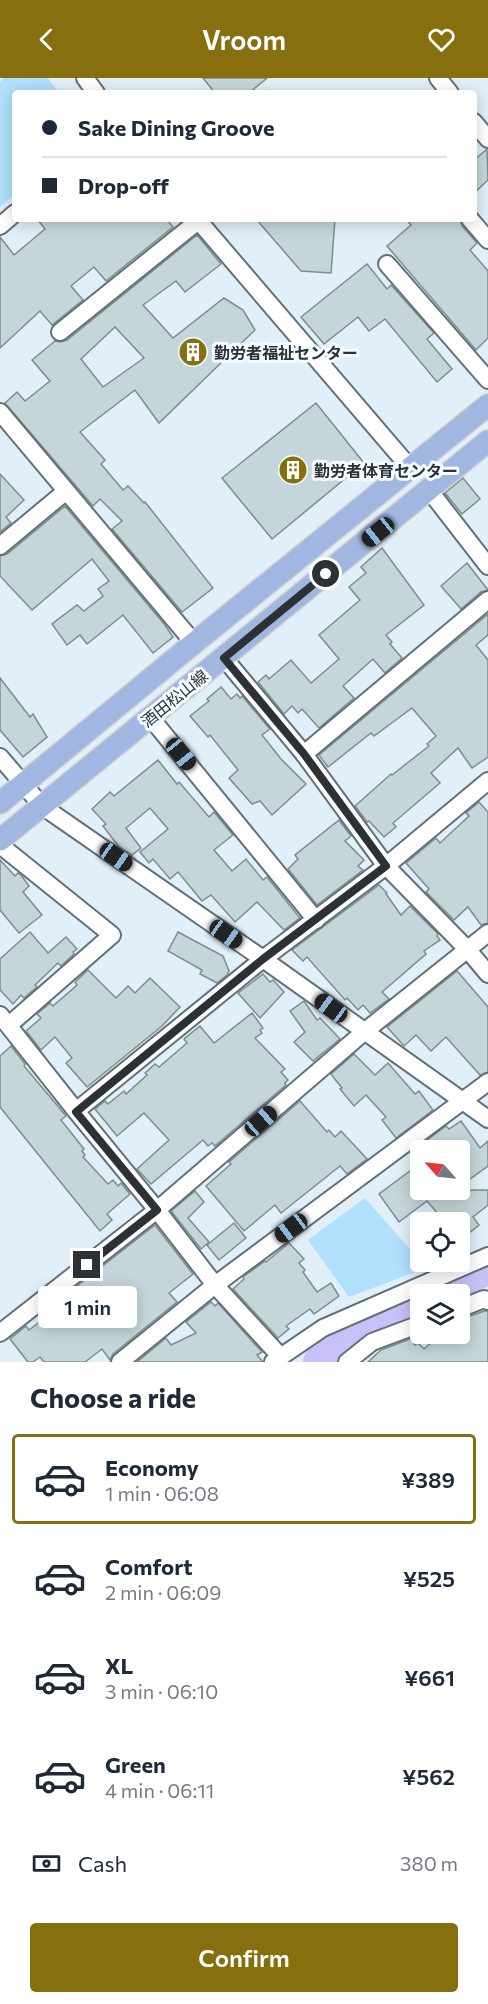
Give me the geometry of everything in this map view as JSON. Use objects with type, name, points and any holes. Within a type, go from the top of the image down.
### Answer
[{"type":"main road","name":"酒田松山線","points":[[0,803],[488,405]]},
{"type":"main road","name":"酒田松山線","points":[[0,840],[488,441]]},
{"type":"street","points":[[438,78],[448,90]]},
{"type":"street","points":[[477,126],[488,139]]},
{"type":"street","points":[[0,226],[12,216]]},
{"type":"street","points":[[60,332],[196,222]]},
{"type":"street","points":[[200,222],[411,469]]},
{"type":"street","points":[[473,222],[488,240]]},
{"type":"street","points":[[387,264],[482,359],[488,380]]},
{"type":"street","points":[[0,412],[194,643]]},
{"type":"street","points":[[429,490],[488,566]]},
{"type":"street","points":[[0,546],[65,492]]},
{"type":"street","points":[[304,754],[488,600]]},
{"type":"street","points":[[224,658],[304,754],[386,866],[468,950],[488,974]]},
{"type":"street","points":[[150,717],[316,920]]},
{"type":"street","points":[[0,757],[42,806],[488,1119]]},
{"type":"street","points":[[76,1112],[263,959],[386,866],[488,781]]},
{"type":"street","points":[[0,845],[112,935],[4,1020],[276,1359],[322,1328],[488,1257]]},
{"type":"street","points":[[0,1334],[157,1210],[364,1032],[488,933]]},
{"type":"street","points":[[120,1362],[215,1285],[488,1082]]},
{"type":"street","points":[[470,1305],[484,1299],[488,1301]]},
{"type":"street","points":[[348,1362],[372,1342],[410,1328]]},
{"type":"shaded area","points":[[4,78],[48,78],[57,90],[12,90],[12,197],[0,207],[0,82]]},
{"type":"shaded area","points":[[365,1198],[410,1250],[410,1272],[415,1272],[349,1297],[308,1240]]},
{"type":"building","points":[[203,78],[267,78],[253,90],[213,90]]},
{"type":"building","points":[[487,149],[488,180],[477,190],[477,157]]},
{"type":"building","points":[[39,222],[169,222],[173,227],[106,281],[94,267],[71,286],[83,300],[52,325],[40,311],[0,348],[0,237],[14,255],[45,229]]},
{"type":"building","points":[[259,222],[335,222],[331,273],[301,271]]},
{"type":"building","points":[[408,222],[461,222],[477,243],[470,250],[488,271],[488,338],[476,350],[387,246],[411,225]]},
{"type":"building","points":[[197,235],[221,264],[185,292],[176,281],[143,305],[173,338],[224,298],[243,310],[255,330],[159,423],[135,390],[80,432],[105,460],[101,464],[123,490],[128,486],[145,502],[213,588],[182,612],[112,529],[122,521],[100,499],[93,506],[5,403],[17,392],[25,401],[50,381],[32,360],[55,341],[67,340]],"holes":[[[115,327],[144,358],[103,387],[81,359]]]},
{"type":"building","points":[[367,264],[387,289],[391,285],[434,333],[427,339],[452,369],[437,382],[385,319],[369,331],[358,317],[324,344],[301,317]]},
{"type":"building","name":"勤労者体育センター","points":[[316,403],[364,463],[272,539],[222,478]]},
{"type":"building","points":[[0,474],[24,500],[6,517],[11,523],[0,532]]},
{"type":"building","points":[[463,478],[480,499],[462,514],[445,493]]},
{"type":"building","points":[[65,506],[173,637],[153,653],[123,615],[87,644],[80,635],[67,645],[52,624],[77,605],[84,611],[103,596],[98,589],[109,581],[92,559],[32,610],[0,576],[0,556],[7,554]]},
{"type":"building","points":[[382,548],[424,605],[386,635],[392,642],[390,644],[402,658],[385,673],[373,659],[343,686],[354,698],[319,728],[302,709],[298,713],[292,706],[284,714],[258,682],[266,675],[269,679],[291,660],[311,683],[339,659],[319,635],[360,600],[349,587],[366,573],[361,567]]},
{"type":"building","points":[[467,563],[488,590],[481,592],[461,609],[441,586]]},
{"type":"building","points":[[488,614],[488,635],[476,645],[488,660],[488,757],[472,768],[458,748],[431,773],[440,783],[393,823],[396,827],[384,837],[369,821],[367,822],[355,806],[391,774],[429,746],[427,744],[436,736],[412,708],[374,736],[371,733],[328,767],[319,755]]},
{"type":"building","points":[[0,678],[30,717],[33,714],[47,737],[23,757],[0,730]]},
{"type":"building","points":[[221,687],[231,699],[237,694],[240,698],[242,696],[270,729],[262,735],[281,759],[306,784],[272,815],[260,801],[252,804],[229,778],[238,770],[210,735],[208,737],[190,716],[209,701],[207,699]]},
{"type":"building","points":[[158,760],[177,784],[179,782],[209,817],[214,812],[233,835],[214,850],[232,871],[246,859],[263,880],[267,877],[300,918],[284,930],[257,902],[235,922],[211,895],[202,901],[178,872],[170,879],[153,859],[149,863],[140,852],[168,829],[150,808],[126,828],[141,848],[132,855],[119,847],[103,826],[106,824],[92,809],[110,792],[114,796]]},
{"type":"building","points":[[479,802],[488,812],[488,923],[481,925],[468,907],[454,920],[426,892],[429,889],[406,863],[436,838],[440,843],[469,816],[466,813]]},
{"type":"building","points":[[339,820],[351,836],[345,841],[364,860],[358,866],[363,870],[317,905],[288,869],[298,859],[295,855]]},
{"type":"building","points":[[0,860],[15,876],[18,873],[21,875],[29,886],[23,892],[42,915],[19,933],[0,910]]},
{"type":"building","points":[[379,885],[401,915],[410,906],[438,934],[440,940],[424,951],[426,954],[382,992],[389,999],[370,1013],[363,1005],[358,1010],[347,998],[345,1000],[307,957],[303,961],[292,950]]},
{"type":"building","points":[[30,932],[48,953],[66,937],[77,949],[61,966],[58,963],[35,985],[37,987],[24,998],[21,995],[13,1004],[0,990],[0,959]]},
{"type":"building","points":[[178,932],[223,956],[229,971],[227,975],[217,983],[200,974],[202,970],[168,951]]},
{"type":"building","points":[[88,970],[116,998],[128,986],[135,993],[150,978],[180,1007],[162,1026],[87,1087],[66,1063],[72,1058],[55,1037],[41,1050],[26,1031],[41,1018],[37,1014],[50,1003],[53,1006],[77,985],[75,982]]},
{"type":"building","points":[[457,971],[488,1007],[488,1072],[480,1075],[446,1037],[431,1051],[416,1035],[404,1046],[387,1027]]},
{"type":"building","points":[[263,974],[270,982],[273,980],[284,992],[260,1018],[238,993]]},
{"type":"building","points":[[304,1001],[317,1020],[320,1018],[340,1039],[313,1061],[294,1042],[305,1032],[290,1011]]},
{"type":"building","points":[[252,1013],[263,1028],[260,1030],[262,1033],[255,1038],[285,1069],[281,1072],[288,1080],[286,1085],[215,1146],[212,1143],[208,1146],[203,1140],[151,1184],[137,1169],[169,1140],[144,1113],[117,1136],[95,1109],[105,1101],[108,1104],[124,1091],[126,1094],[147,1075],[145,1073],[155,1064],[159,1067],[187,1043],[184,1039],[200,1026],[214,1043]]},
{"type":"building","points":[[11,1046],[25,1064],[24,1066],[66,1116],[61,1120],[84,1149],[83,1157],[108,1184],[113,1180],[118,1186],[121,1183],[130,1194],[107,1214],[112,1220],[100,1231],[0,1107],[0,1056]]},
{"type":"building","points":[[354,1054],[375,1075],[388,1063],[415,1094],[419,1091],[433,1110],[396,1138],[382,1120],[386,1117],[366,1095],[354,1106],[331,1074]]},
{"type":"building","points":[[300,1101],[327,1132],[329,1130],[335,1137],[341,1131],[367,1159],[347,1174],[340,1166],[281,1213],[275,1205],[244,1231],[206,1186],[231,1164],[229,1162]]},
{"type":"building","points":[[461,1121],[480,1148],[488,1141],[488,1166],[470,1179],[470,1140],[427,1140],[446,1126],[449,1129]]},
{"type":"building","points":[[410,1171],[410,1200],[470,1200],[470,1190],[488,1190],[488,1205],[473,1217],[479,1225],[470,1232],[470,1212],[436,1212],[427,1201],[399,1222],[379,1194]]},
{"type":"building","points":[[195,1191],[204,1202],[188,1218],[209,1242],[201,1249],[171,1211]]},
{"type":"building","points":[[234,1223],[246,1238],[219,1260],[207,1245]]},
{"type":"building","points":[[155,1225],[193,1274],[169,1293],[177,1302],[113,1354],[110,1360],[102,1349],[85,1362],[44,1362],[40,1357],[33,1362],[28,1362],[10,1339],[26,1326],[29,1330],[46,1317],[76,1293],[73,1289]]},
{"type":"building","points":[[289,1243],[304,1259],[299,1263],[317,1292],[331,1283],[339,1296],[314,1314],[310,1309],[286,1326],[289,1329],[278,1338],[233,1289],[244,1279],[243,1277]]},
{"type":"building","points":[[211,1302],[215,1306],[218,1303],[262,1352],[257,1355],[263,1362],[137,1362],[166,1338],[171,1345],[196,1333],[186,1322]]},
{"type":"building","points":[[488,1311],[488,1362],[368,1362],[381,1350],[410,1339],[410,1344],[419,1344],[424,1349],[430,1344],[470,1344],[470,1316]]},
{"type":"waterway","points":[[453,1284],[488,1269]]},
{"type":"waterway","points":[[319,1362],[363,1327],[410,1304]]},
{"type":"place","name":"勤労者福祉センター","points":[[193,352]]},
{"type":"place","name":"勤労者体育センター","points":[[293,470]]},
{"type":"route","points":[[87,1265],[157,1210],[76,1112],[263,959],[386,866],[304,754],[224,658],[326,574]]}]
